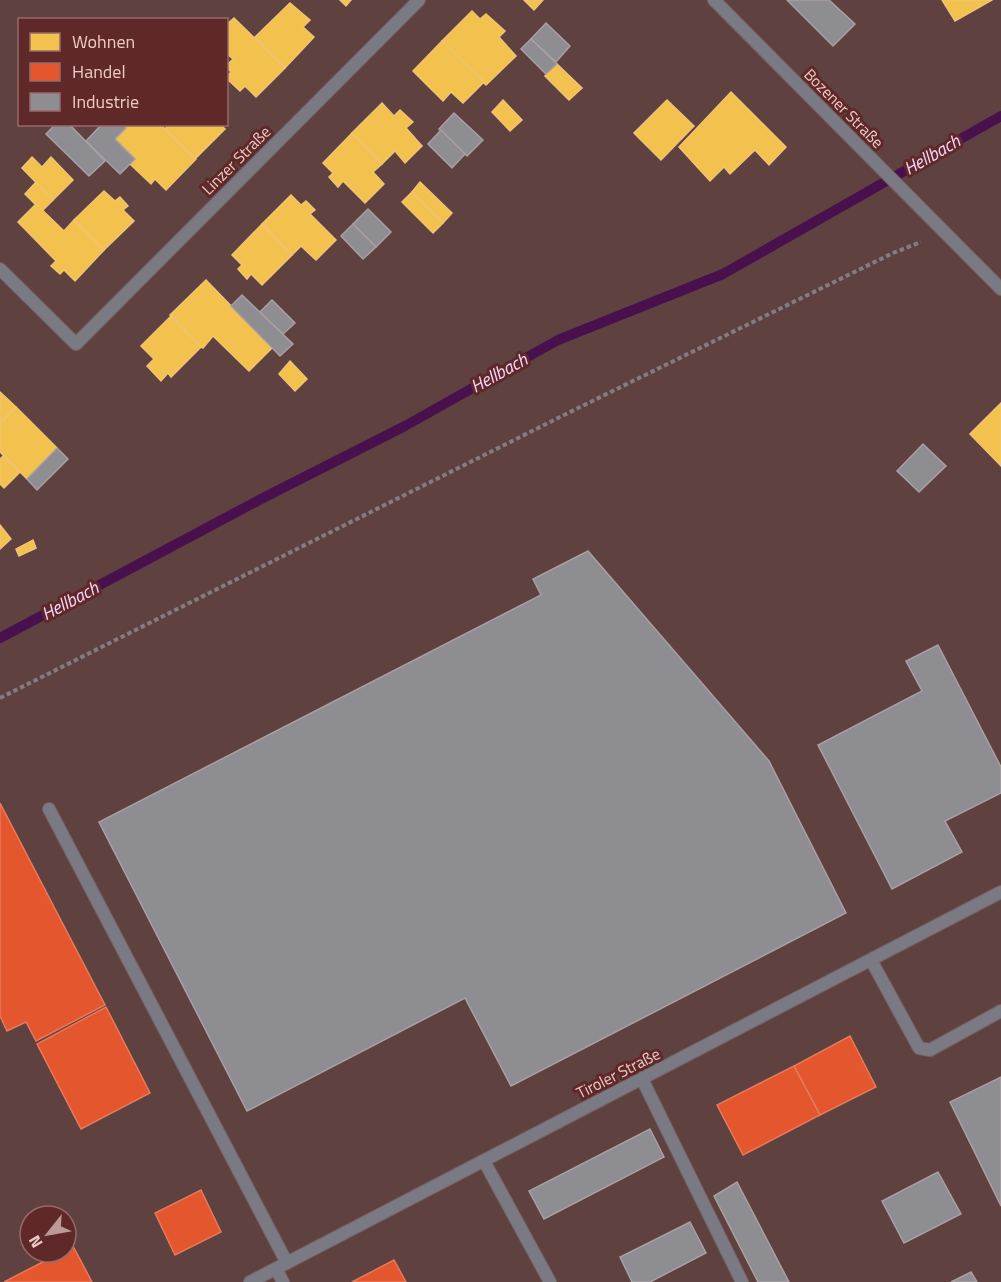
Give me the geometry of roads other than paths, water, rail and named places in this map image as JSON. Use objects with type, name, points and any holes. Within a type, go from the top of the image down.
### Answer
[{"type":"street","name":"Linzer Straße","points":[[0,269],[76,344],[419,0]]},
{"type":"street","name":"Bozener Straße","points":[[714,0],[1001,289]]},
{"type":"street","points":[[49,809],[281,1266],[283,1282]]},
{"type":"street","name":"Tiroler Straße","points":[[250,1282],[1001,892]]},
{"type":"street","points":[[871,960],[919,1048],[930,1050],[1001,1011]]},
{"type":"street","points":[[642,1079],[742,1282]]},
{"type":"street","points":[[484,1161],[550,1282]]},
{"type":"waterway","name":"Hellbach","points":[[0,638],[261,499],[405,426],[558,340],[723,274],[1001,116]]}]
